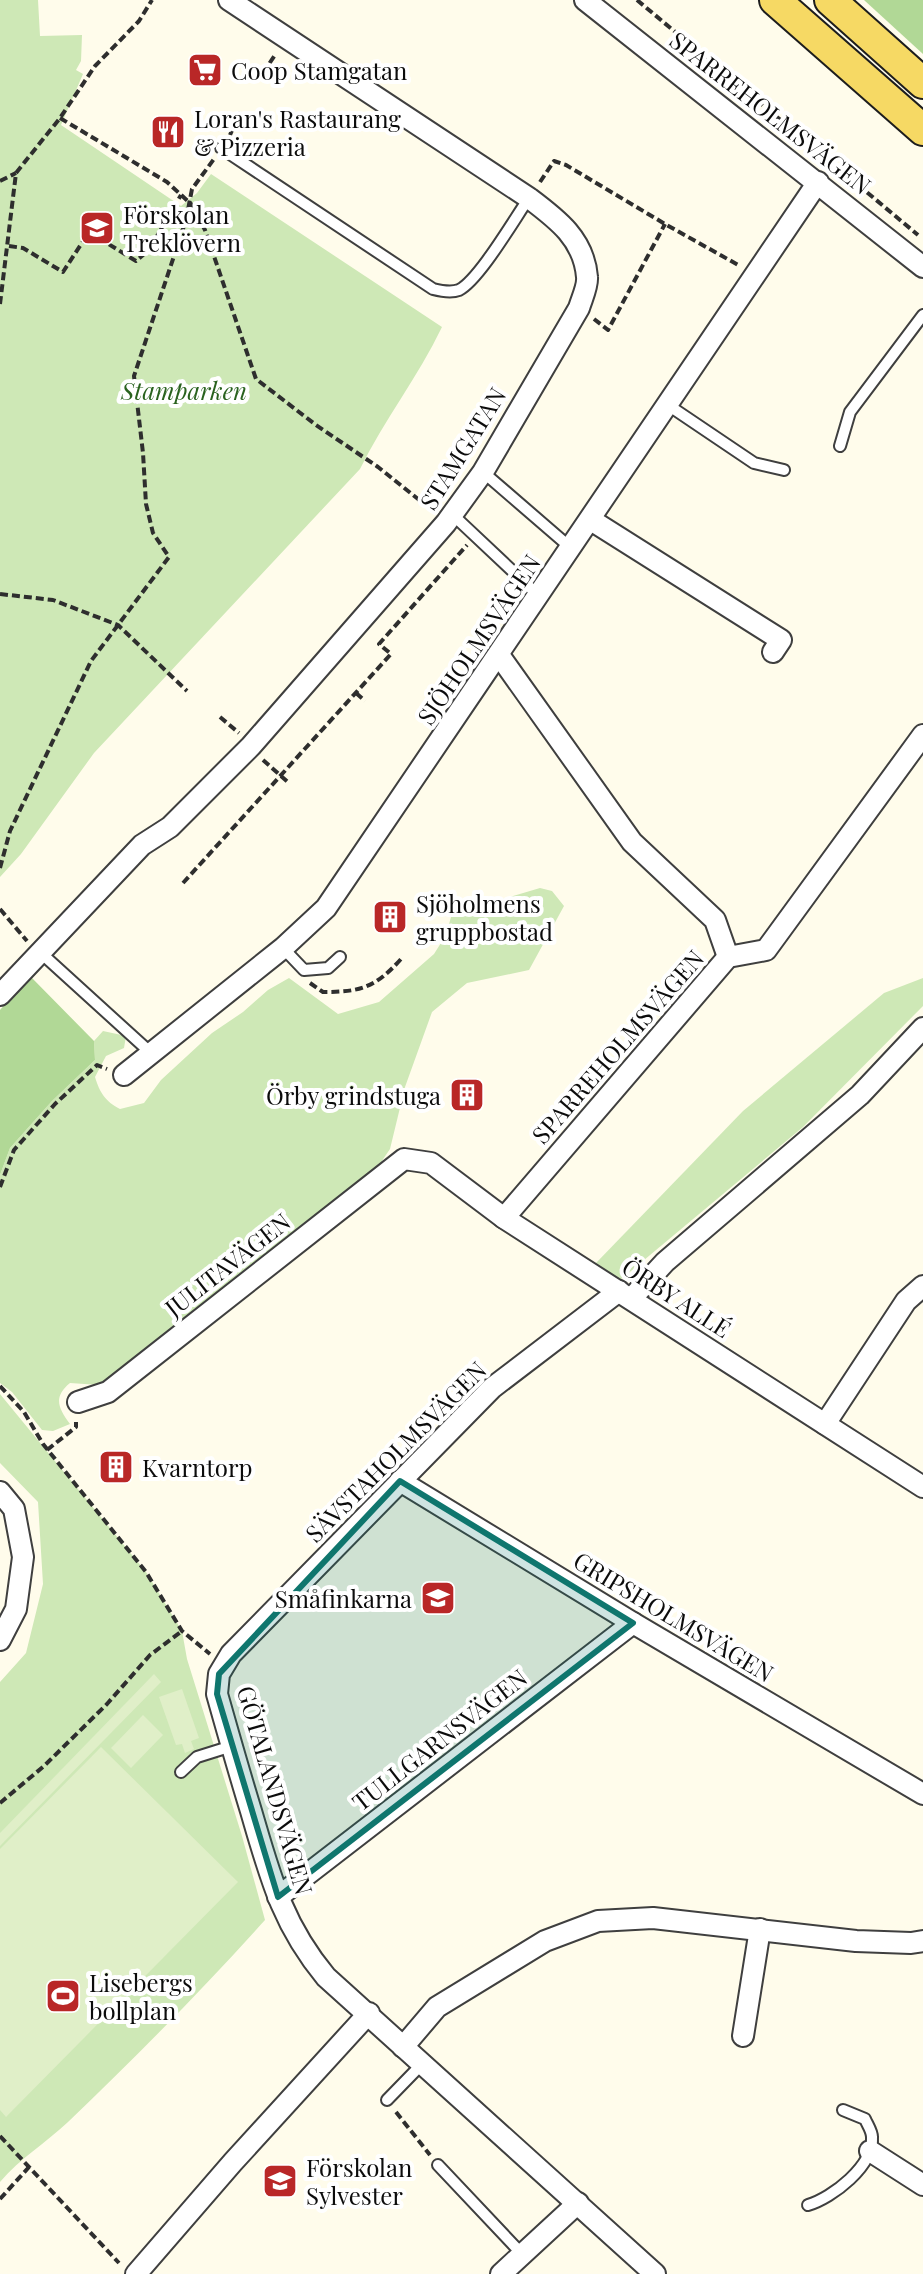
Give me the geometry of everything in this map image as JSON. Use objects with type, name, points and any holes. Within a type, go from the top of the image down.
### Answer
[{"type":"main road","points":[[775,0],[923,130]]},
{"type":"main road","points":[[830,0],[923,83]]},
{"type":"street","name":"STAMGATAN","points":[[0,995],[142,845],[170,827],[251,746],[450,519],[483,472],[579,308],[588,280],[580,247],[563,223],[229,0]]},
{"type":"street","name":"SPARREHOLMSVÄGEN","points":[[585,0],[923,267]]},
{"type":"street","name":"SJÖHOLMSVÄGEN","points":[[124,1075],[283,948],[326,908],[818,182]]},
{"type":"street","points":[[591,520],[781,640],[773,652]]},
{"type":"street","points":[[499,655],[632,842],[715,920],[728,957]]},
{"type":"street","name":"SPARREHOLMSVÄGEN","points":[[504,1218],[728,957],[766,950],[923,735]]},
{"type":"street","name":"SÄVSTAHOLMSVÄGEN","points":[[224,1666],[231,1654],[492,1388],[625,1295],[665,1262],[860,1095],[923,1028]]},
{"type":"street","name":"ÖRBY ALLÉ","points":[[404,1159],[431,1163],[504,1218],[922,1485]]},
{"type":"street","name":"JULITAVÄGEN","points":[[78,1402],[108,1392],[404,1159]]},
{"type":"street","points":[[825,1424],[906,1301],[923,1286]]},
{"type":"street","name":"GRIPSHOLMSVÄGEN","points":[[400,1481],[923,1794]]},
{"type":"street","points":[[0,1492],[14,1509],[23,1557],[16,1609],[0,1640]]},
{"type":"street","name":"TULLGARNSVÄGEN","points":[[278,1897],[633,1623]]},
{"type":"street","name":"GÖTALANDSVÄGEN","points":[[224,1666],[219,1674],[217,1694],[278,1897],[287,1921],[304,1950],[326,1977],[655,2274]]},
{"type":"street","points":[[403,2047],[437,2007],[545,1941],[598,1921],[653,1918],[856,1941],[923,1941]]},
{"type":"street","points":[[743,2036],[760,1929]]},
{"type":"street","points":[[128,2269],[233,2162],[369,2013]]},
{"type":"street","points":[[870,2151],[923,2185]]},
{"type":"street","points":[[501,2274],[578,2203]]},
{"type":"lane","points":[[221,148],[433,289],[447,292],[460,290],[482,266],[529,198]]},
{"type":"lane","points":[[840,446],[850,412],[923,315]]},
{"type":"lane","points":[[668,405],[754,463],[784,470]]},
{"type":"lane","points":[[483,472],[571,548]]},
{"type":"lane","points":[[450,519],[539,596]]},
{"type":"lane","points":[[283,948],[304,970],[328,968],[340,957]]},
{"type":"lane","points":[[41,953],[151,1053]]},
{"type":"lane","points":[[181,1772],[197,1757],[232,1746]]},
{"type":"lane","points":[[387,2100],[422,2064]]},
{"type":"lane","points":[[808,2205],[824,2200],[850,2179],[870,2151],[872,2135],[865,2119],[843,2110]]},
{"type":"lane","points":[[438,2165],[522,2254]]},
{"type":"path","points":[[0,181],[16,173],[60,118],[95,66],[139,21],[152,0]]},
{"type":"path","points":[[637,0],[923,240]]},
{"type":"path","points":[[0,868],[10,831],[91,661],[169,557],[153,533],[146,504],[134,376],[191,204],[192,189],[235,127],[240,112]]},
{"type":"path","points":[[60,118],[167,182],[191,204],[205,230],[256,379],[276,397],[450,519],[467,546],[379,644],[391,654],[183,883]]},
{"type":"path","points":[[529,198],[554,161],[566,165],[756,274]]},
{"type":"path","points":[[0,304],[16,173]]},
{"type":"path","points":[[9,246],[23,248],[63,272],[89,232],[136,261],[149,250],[181,195]]},
{"type":"path","points":[[579,308],[608,330],[665,224]]},
{"type":"path","points":[[0,594],[53,600],[118,625],[187,691]]},
{"type":"path","points":[[356,693],[365,701]]},
{"type":"path","points":[[205,859],[212,866]]},
{"type":"path","points":[[0,909],[41,953]]},
{"type":"path","points":[[304,970],[312,986],[323,992],[341,992],[368,988],[388,974],[401,959]]},
{"type":"path","points":[[0,1187],[14,1150],[55,1104],[97,1065],[124,1075]]},
{"type":"path","name":"GÖTALANDSVÄGEN","points":[[0,1386],[24,1412],[47,1450],[146,1572],[182,1631],[224,1666]]},
{"type":"path","points":[[47,1450],[76,1427],[78,1402]]},
{"type":"path","points":[[0,1803],[86,1725],[150,1655],[182,1631]]},
{"type":"path","points":[[387,2100],[417,2140]]},
{"type":"path","points":[[0,2136],[128,2269]]},
{"type":"path","points":[[0,2199],[29,2167]]},
{"type":"highlighted area","points":[[400,1481],[633,1623],[278,1897],[217,1694],[219,1674]]},
{"type":"green space","name":"Stamparken","points":[[0,0],[38,0],[40,36],[82,35],[81,61],[76,70],[83,74],[61,125],[181,206],[197,193],[211,174],[442,327],[360,469],[94,753],[21,854],[0,877]]},
{"type":"green space","points":[[864,0],[923,0],[923,54]]},
{"type":"green space","points":[[540,888],[552,891],[564,906],[529,970],[467,983],[432,1012],[405,1087],[390,1149],[375,1171],[108,1381],[99,1385],[70,1383],[61,1393],[59,1403],[70,1424],[53,1431],[42,1430],[12,1392],[0,1383],[0,1175],[10,1148],[52,1101],[95,1060],[94,1041],[103,1031],[126,1036],[124,1048],[106,1056],[95,1077],[101,1092],[120,1109],[144,1103],[161,1080],[212,1033],[268,990],[289,978],[338,1014],[379,1002],[434,954],[446,935],[451,917],[467,900],[496,901]]},
{"type":"green space","points":[[30,976],[94,1041],[95,1060],[52,1101],[10,1148],[0,1175],[0,1010]]},
{"type":"green space","points":[[923,978],[923,1006],[803,1127],[619,1281],[596,1263],[743,1111],[884,993]]},
{"type":"green space","points":[[0,1394],[146,1572],[182,1631],[187,1659],[265,1920],[119,2073],[0,2182],[0,1682],[26,1653],[43,1584],[38,1502],[0,1463]]},
{"type":"green space","points":[[154,1674],[161,1682],[0,1846],[0,1833]]},
{"type":"green space","points":[[182,1689],[199,1738],[191,1741],[194,1749],[185,1753],[182,1744],[176,1745],[159,1697]]},
{"type":"green space","points":[[143,1715],[163,1735],[131,1768],[111,1748]]},
{"type":"green space","name":"Lisebergs bollplan","points":[[101,1747],[238,1882],[6,2117],[0,2110],[0,1849]]},
{"type":"place","name":"Coop Stamgatan","points":[[205,70]]},
{"type":"place","name":"Loran's Rastaurang & Pizzeria","points":[[168,132]]},
{"type":"place","name":"Förskolan Treklövern","points":[[97,228]]},
{"type":"place","name":"Sjöholmens gruppbostad","points":[[390,917]]},
{"type":"place","name":"Örby grindstuga","points":[[467,1095]]},
{"type":"place","name":"Kvarntorp","points":[[116,1467]]},
{"type":"place","name":"Småfinkarna","points":[[438,1598]]},
{"type":"place","name":"Lisebergs bollplan","points":[[63,1996]]},
{"type":"place","name":"Förskolan Sylvester","points":[[280,2181]]}]
